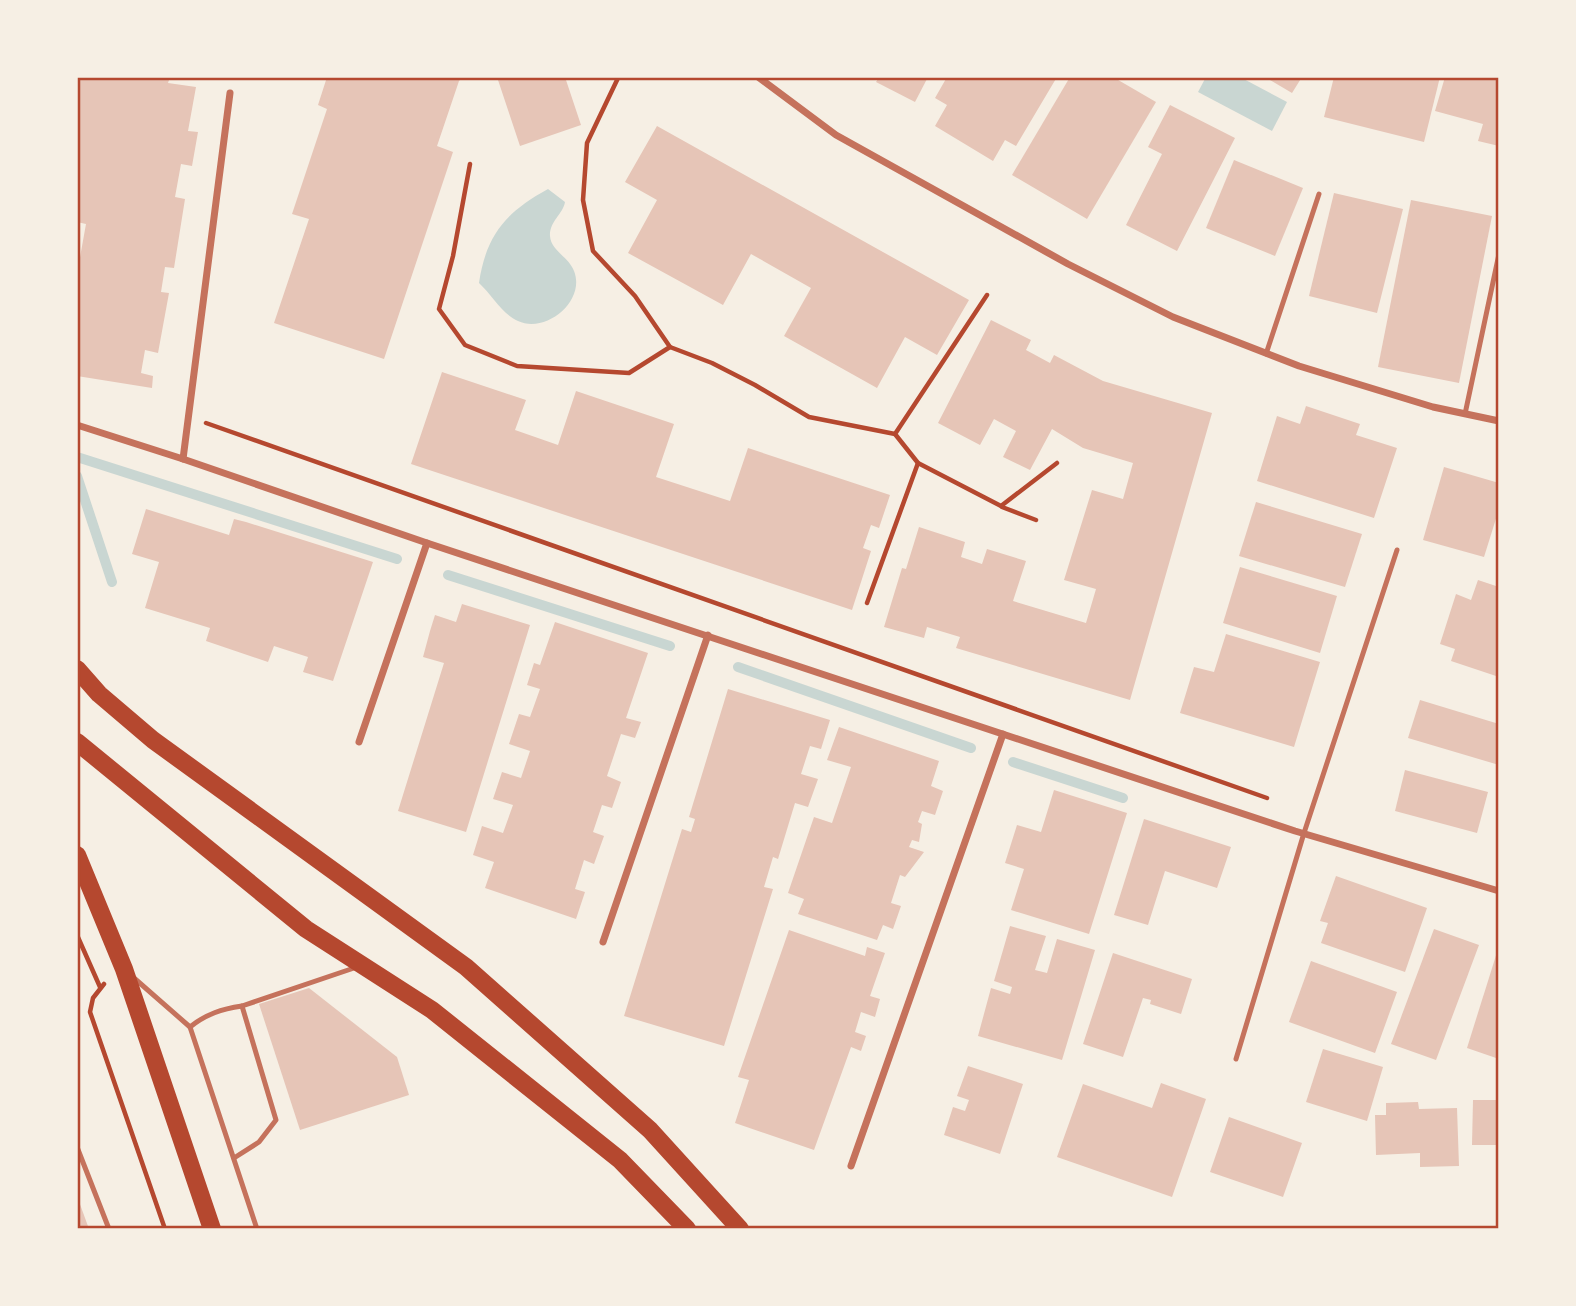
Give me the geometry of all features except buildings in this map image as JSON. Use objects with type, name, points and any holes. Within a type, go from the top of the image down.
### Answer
[{"type":"main road","points":[[77,669],[99,694],[153,740],[466,967],[650,1130],[740,1229]]},
{"type":"main road","points":[[77,742],[306,929],[432,1010],[620,1160],[687,1229]]},
{"type":"main road","points":[[77,855],[124,969],[212,1229]]},
{"type":"street","points":[[758,77],[836,135],[1068,264],[1173,317],[1311,370],[1433,407],[1499,421]]},
{"type":"street","points":[[183,459],[230,93]]},
{"type":"street","points":[[77,425],[1304,833],[1499,891]]},
{"type":"street","points":[[359,742],[427,543]]},
{"type":"street","points":[[603,942],[708,635]]},
{"type":"street","points":[[851,1166],[1003,734]]},
{"type":"lane","points":[[1266,354],[1319,194]]},
{"type":"lane","points":[[1465,414],[1499,254]]},
{"type":"lane","points":[[1236,1059],[1304,833],[1397,550]]},
{"type":"lane","points":[[190,1027],[203,1017],[225,1008],[242,1006],[363,965]]},
{"type":"lane","points":[[124,969],[190,1027],[257,1229]]},
{"type":"lane","points":[[234,1158],[259,1142],[276,1120],[242,1006]]},
{"type":"lane","points":[[77,1147],[109,1229]]},
{"type":"path","points":[[618,78],[587,143],[583,201],[593,251],[635,296],[670,347],[712,363],[809,417],[895,434],[918,463],[1001,506],[1036,520]]},
{"type":"path","points":[[470,164],[453,256],[439,309],[465,345],[517,366],[629,373],[670,347]]},
{"type":"path","points":[[895,434],[988,295]]},
{"type":"path","points":[[188,416],[1311,813]]},
{"type":"path","points":[[867,603],[918,463]]},
{"type":"path","points":[[1001,506],[1057,463]]},
{"type":"path","points":[[77,935],[100,987]]},
{"type":"path","points":[[124,969],[100,987],[93,998],[90,1012],[165,1229]]},
{"type":"shaded area","points":[[1206,77],[1240,77],[1287,102],[1272,131],[1198,92]]},
{"type":"shaded area","points":[[548,189],[565,202],[552,226],[550,236],[553,246],[572,266],[576,282],[569,303],[561,312],[551,319],[529,324],[507,314],[479,283],[487,251],[500,227],[520,207]]},
{"type":"waterway","points":[[77,457],[397,559]]},
{"type":"waterway","points":[[77,476],[112,582]]},
{"type":"waterway","points":[[448,575],[670,646]]},
{"type":"waterway","points":[[738,667],[971,748]]},
{"type":"waterway","points":[[1013,762],[1123,798]]}]
